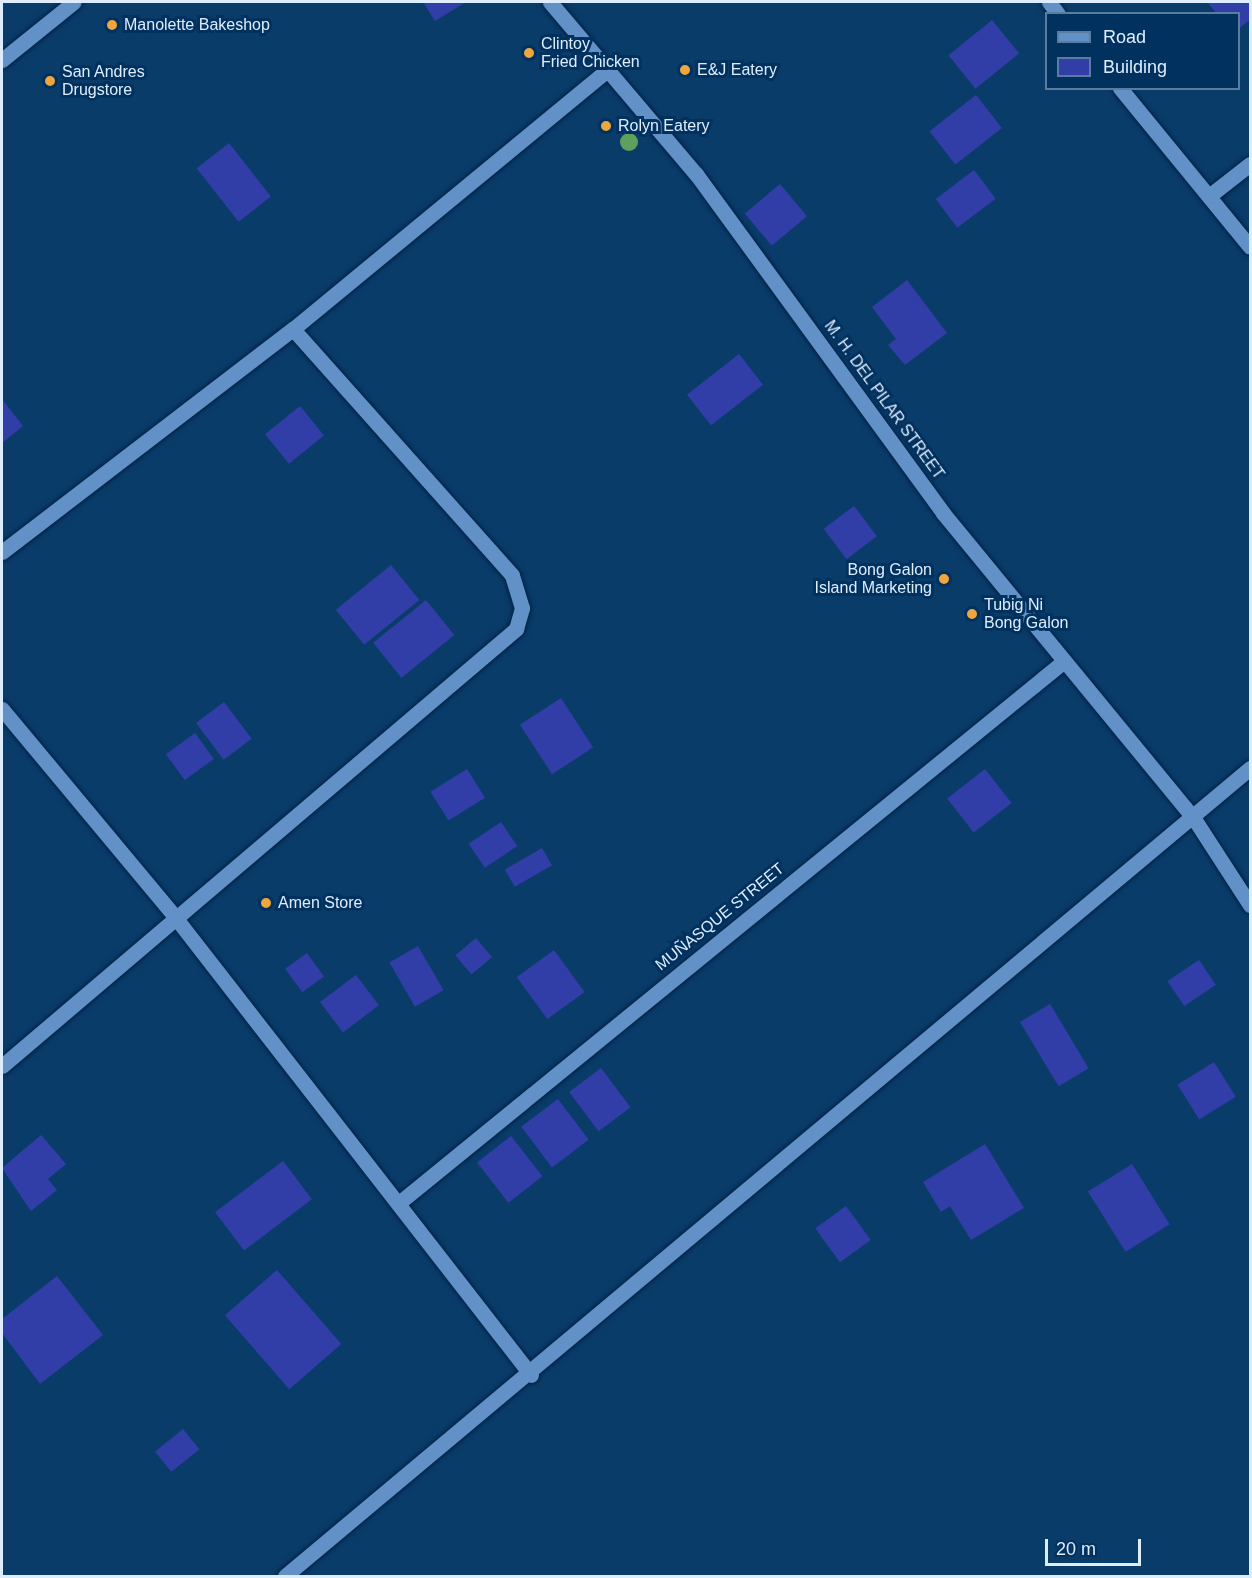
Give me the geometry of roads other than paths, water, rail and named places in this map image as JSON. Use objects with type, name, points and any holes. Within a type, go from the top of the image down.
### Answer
[{"type":"street","points":[[2,60],[74,2]]},
{"type":"street","name":"M. H. DEL PILAR STREET","points":[[550,2],[696,174],[943,513],[1193,817],[1251,905]]},
{"type":"street","points":[[2,552],[293,329],[607,70]]},
{"type":"street","points":[[1122,90],[1251,247]]},
{"type":"street","points":[[1209,196],[1251,164]]},
{"type":"street","points":[[2,1066],[175,917],[504,645],[522,608],[512,575],[293,329]]},
{"type":"street","name":"MUÑASQUE STREET","points":[[400,1202],[1064,661]]},
{"type":"street","points":[[2,709],[175,917],[400,1202],[531,1375]]},
{"type":"street","points":[[285,1576],[531,1375],[1251,768]]},
{"type":"place","name":"Manolette Bakeshop","points":[[112,25]]},
{"type":"place","name":"Clintoy Fried Chicken","points":[[529,53]]},
{"type":"place","name":"E&J Eatery","points":[[685,70]]},
{"type":"place","name":"San Andres Drugstore","points":[[50,81]]},
{"type":"place","name":"Rolyn Eatery","points":[[606,126]]},
{"type":"place","name":"Bong Galon Island Marketing","points":[[944,579]]},
{"type":"place","name":"Tubig Ni Bong Galon","points":[[972,614]]},
{"type":"place","name":"Amen Store","points":[[266,903]]}]
